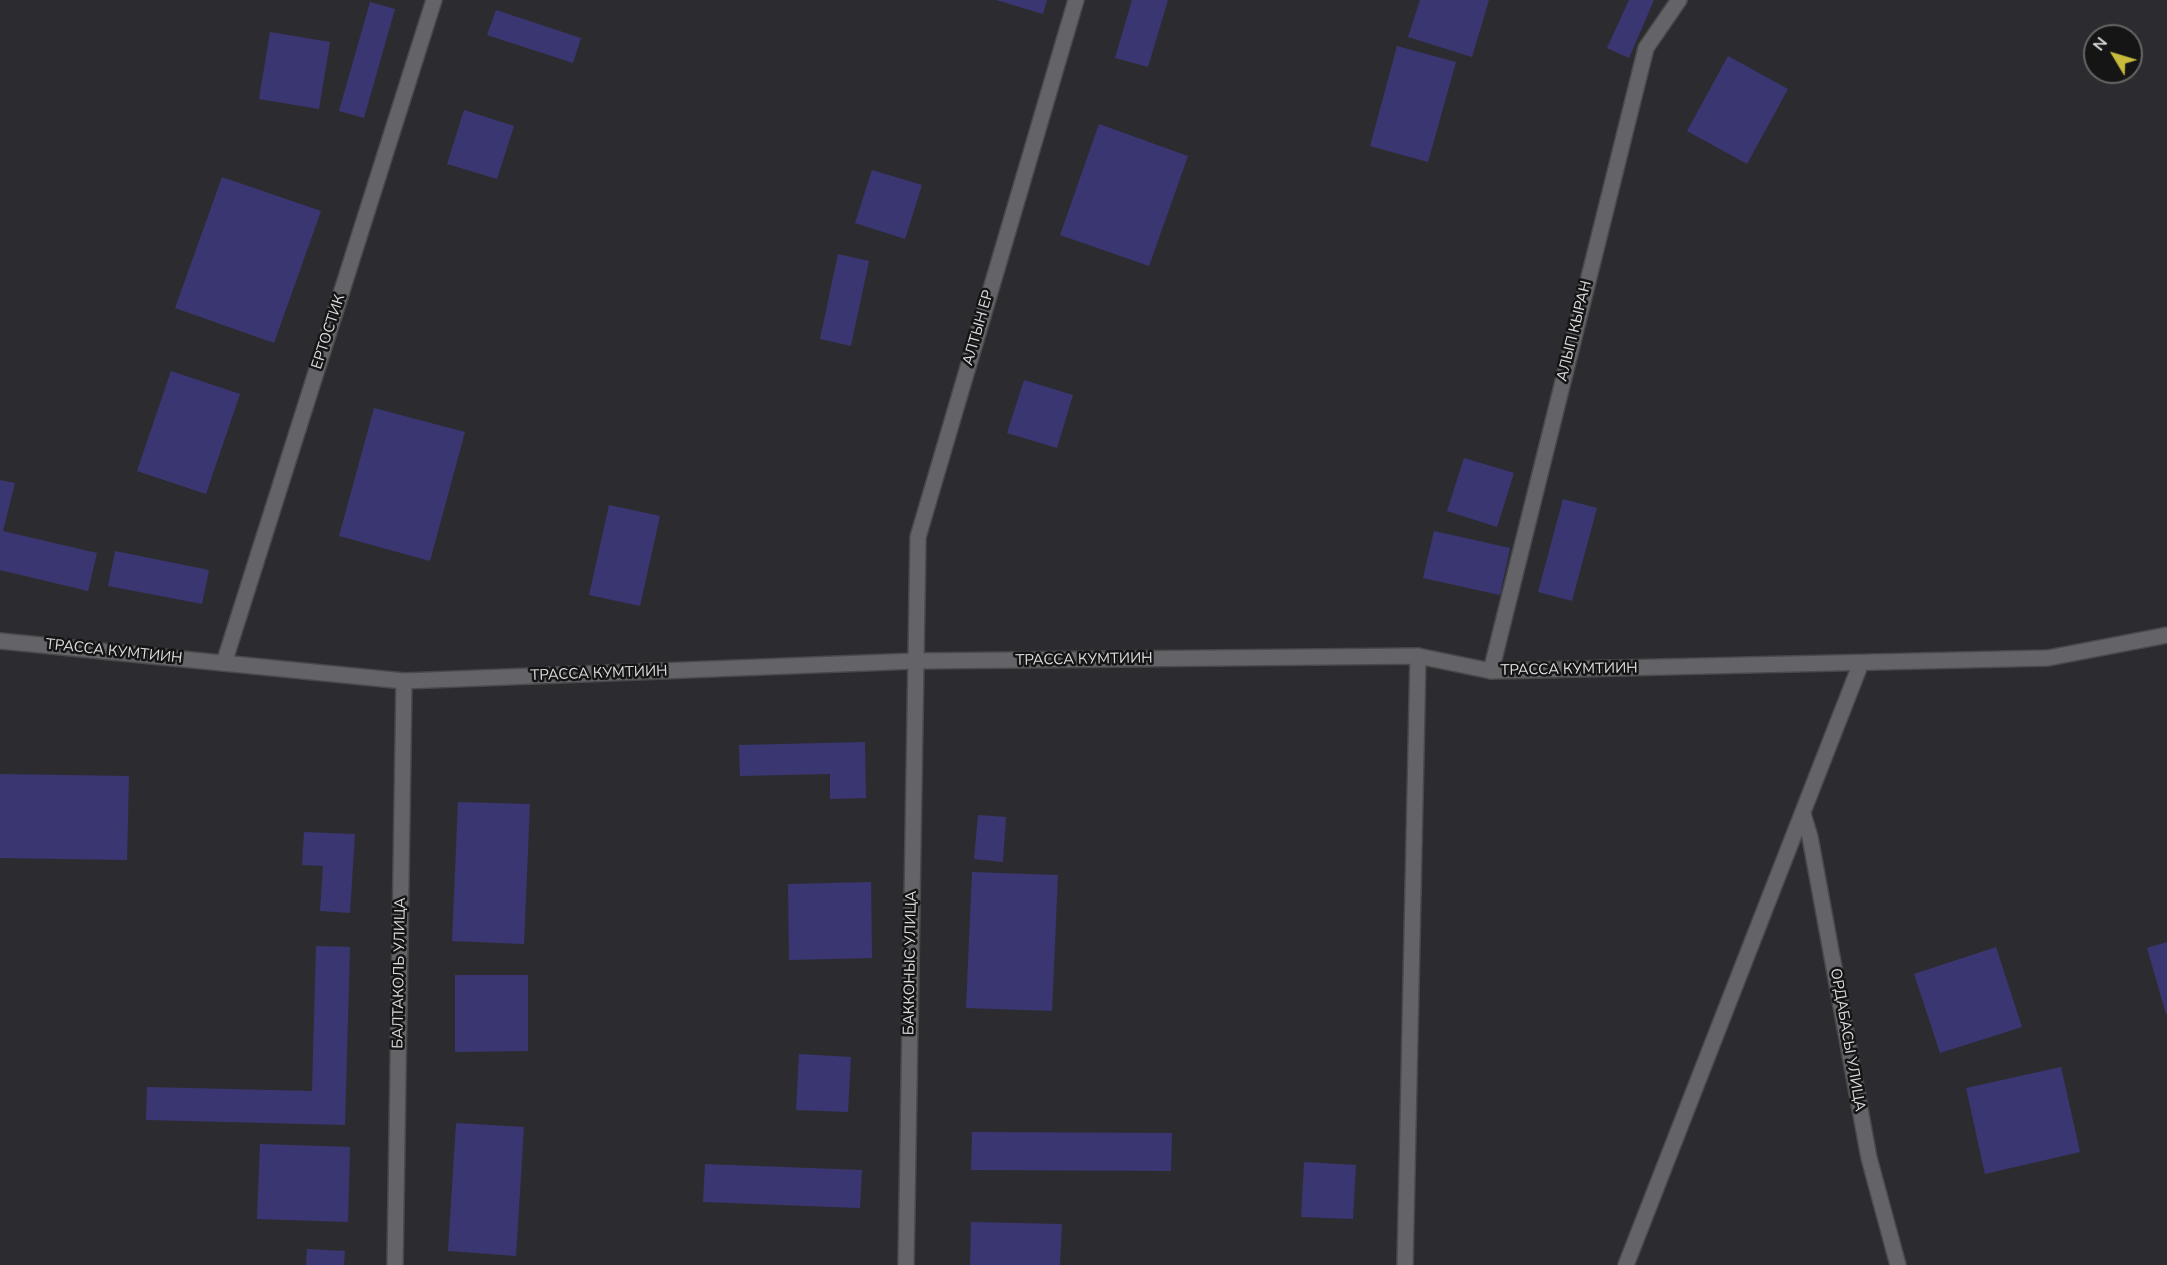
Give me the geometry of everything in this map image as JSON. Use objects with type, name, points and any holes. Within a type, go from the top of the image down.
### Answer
[{"type":"street","name":"ЕРТОСТИК","points":[[224,663],[434,0]]},
{"type":"street","name":"АЛТЫН ЕР","points":[[916,661],[918,537],[1076,0]]},
{"type":"street","name":"АЛЫП КЫРАН","points":[[1491,671],[1646,48],[1679,0]]},
{"type":"street","name":"ТРАССА КУМТИИН","points":[[0,640],[404,681],[916,661],[1418,656],[1491,671],[1862,663],[2048,658],[2167,635]]},
{"type":"street","points":[[1405,1265],[1418,656]]},
{"type":"street","name":"БАККОНЫС УЛИЦА","points":[[906,1265],[916,661]]},
{"type":"street","points":[[1626,1265],[1862,663]]},
{"type":"street","name":"БАЛТАКОЛЬ УЛИЦА","points":[[395,1265],[404,681]]},
{"type":"street","name":"ОРДАБАСЫ УЛИЦА","points":[[1803,814],[1810,837],[1869,1158],[1898,1265]]},
{"type":"building","points":[[996,0],[1047,0],[1043,14]]},
{"type":"building","points":[[1132,0],[1168,0],[1148,67],[1115,58]]},
{"type":"building","points":[[1420,0],[1489,0],[1472,57],[1408,37]]},
{"type":"building","points":[[1629,0],[1654,0],[1629,58],[1607,48]]},
{"type":"building","points":[[370,2],[395,9],[364,118],[339,111]]},
{"type":"building","points":[[496,10],[581,38],[573,63],[487,35]]},
{"type":"building","points":[[270,32],[330,42],[319,109],[259,99]]},
{"type":"building","points":[[1397,46],[1456,62],[1428,162],[1370,146]]},
{"type":"building","points":[[1728,56],[1788,89],[1747,164],[1687,131]]},
{"type":"building","points":[[464,110],[514,126],[497,179],[447,164]]},
{"type":"building","points":[[1099,124],[1188,156],[1149,266],[1060,235]]},
{"type":"building","points":[[872,170],[922,185],[905,239],[855,223]]},
{"type":"building","points":[[222,177],[321,211],[274,343],[175,308]]},
{"type":"building","points":[[838,254],[869,261],[851,346],[820,339]]},
{"type":"building","points":[[171,371],[240,394],[206,494],[137,471]]},
{"type":"building","points":[[1024,380],[1073,395],[1057,448],[1007,433]]},
{"type":"building","points":[[374,408],[465,432],[430,561],[339,536]]},
{"type":"building","points":[[1464,458],[1514,473],[1497,527],[1447,511]]},
{"type":"building","points":[[0,480],[15,483],[3,531],[97,553],[88,591],[0,570]]},
{"type":"building","points":[[1563,499],[1597,508],[1572,601],[1538,592]]},
{"type":"building","points":[[609,505],[660,516],[640,606],[589,595]]},
{"type":"building","points":[[1434,531],[1510,548],[1500,595],[1423,578]]},
{"type":"building","points":[[115,551],[209,570],[202,604],[108,586]]},
{"type":"building","points":[[865,742],[866,798],[830,799],[830,774],[740,776],[739,745]]},
{"type":"building","points":[[0,774],[129,776],[127,860],[0,858]]},
{"type":"building","points":[[458,802],[530,804],[524,944],[452,941]]},
{"type":"building","points":[[978,815],[1006,817],[1003,862],[974,859]]},
{"type":"building","points":[[304,832],[355,834],[350,913],[320,911],[323,866],[302,865]]},
{"type":"building","points":[[972,872],[1058,875],[1052,1011],[966,1008]]},
{"type":"building","points":[[871,882],[872,958],[789,960],[788,884]]},
{"type":"building","points":[[2167,942],[2167,1014],[2166,1014],[2147,948]]},
{"type":"building","points":[[316,946],[350,947],[345,1125],[146,1120],[147,1087],[312,1091]]},
{"type":"building","points":[[1996,947],[2022,1027],[1940,1053],[1914,974]]},
{"type":"building","points":[[455,975],[528,975],[528,1051],[455,1052]]},
{"type":"building","points":[[799,1054],[851,1057],[848,1112],[796,1110]]},
{"type":"building","points":[[2061,1067],[2080,1152],[1985,1174],[1966,1088]]},
{"type":"building","points":[[456,1123],[524,1127],[516,1256],[448,1251]]},
{"type":"building","points":[[972,1132],[1172,1133],[1171,1171],[971,1170]]},
{"type":"building","points":[[260,1144],[350,1147],[348,1222],[257,1219]]},
{"type":"building","points":[[1304,1162],[1356,1165],[1353,1219],[1301,1217]]},
{"type":"building","points":[[705,1164],[862,1170],[860,1208],[703,1202]]},
{"type":"building","points":[[971,1222],[1062,1224],[1060,1265],[970,1265]]},
{"type":"building","points":[[307,1249],[345,1251],[344,1265],[306,1265]]}]
